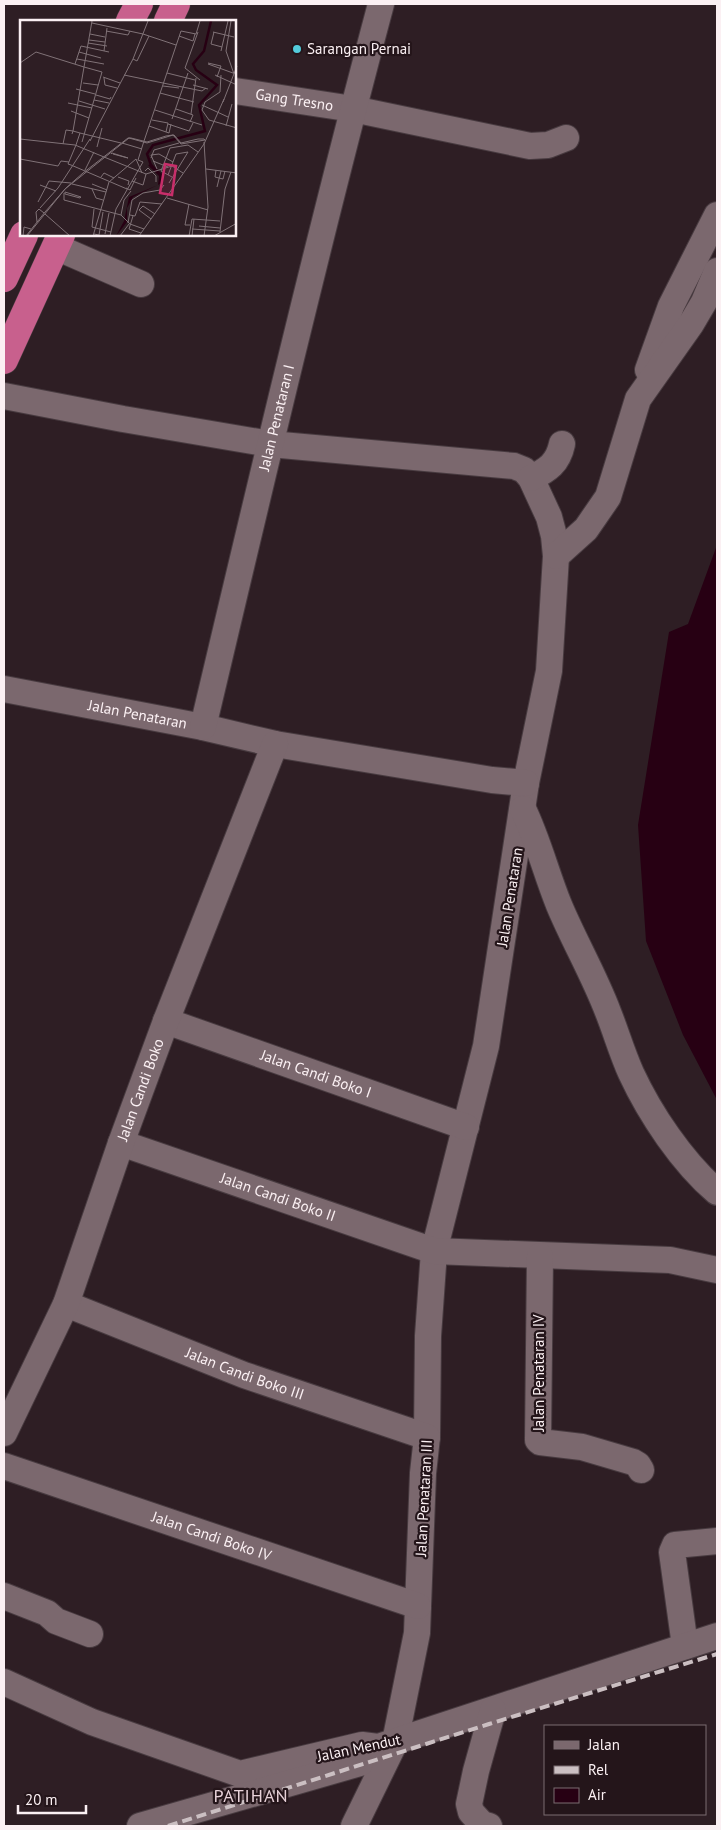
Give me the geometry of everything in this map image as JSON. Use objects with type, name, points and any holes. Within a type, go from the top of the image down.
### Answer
[{"type":"highway","points":[[131,20],[139,4]]},
{"type":"highway","points":[[168,20],[176,4]]},
{"type":"highway","points":[[4,278],[24,236]]},
{"type":"highway","points":[[4,360],[58,241]]},
{"type":"street","name":"Jalan Penataran I","points":[[203,727],[270,444],[353,109],[382,4]]},
{"type":"street","name":"Gang Tresno","points":[[236,91],[353,109],[530,146],[548,145],[566,138]]},
{"type":"street","points":[[526,783],[549,671],[571,543],[608,496],[638,399],[670,306],[717,215]]},
{"type":"street","points":[[58,241],[141,284]]},
{"type":"street","points":[[638,399],[691,324],[704,302],[717,272]]},
{"type":"street","points":[[4,396],[122,419],[270,444],[514,466],[524,470],[531,478],[550,517],[554,536],[571,543]]},
{"type":"street","points":[[531,478],[552,466],[562,444]]},
{"type":"street","name":"Jalan Penataran","points":[[4,689],[203,727],[274,744],[492,780],[526,783],[486,1046],[434,1251]]},
{"type":"street","name":"Jalan Candi Boko","points":[[4,1434],[66,1304],[121,1143],[166,1021],[274,744]]},
{"type":"street","points":[[523,809],[532,827],[559,905],[608,1011],[630,1071],[642,1096],[662,1129],[705,1182],[717,1192]]},
{"type":"street","name":"Jalan Candi Boko I","points":[[166,1021],[466,1127]]},
{"type":"street","name":"Jalan Candi Boko II","points":[[121,1143],[434,1251]]},
{"type":"street","points":[[434,1251],[670,1260],[717,1270]]},
{"type":"street","name":"Jalan Penataran III","points":[[354,1826],[386,1744],[417,1633],[423,1473],[428,1437],[428,1336],[434,1251]]},
{"type":"street","name":"Jalan Penataran IV","points":[[540,1256],[538,1440],[540,1442],[591,1449],[633,1462],[641,1470]]},
{"type":"street","name":"Jalan Candi Boko III","points":[[66,1304],[244,1375],[428,1437]]},
{"type":"street","name":"Jalan Candi Boko IV","points":[[4,1466],[418,1606]]},
{"type":"street","points":[[685,1646],[672,1552],[673,1547],[676,1545],[717,1541]]},
{"type":"street","points":[[4,1596],[47,1613],[56,1620],[90,1634]]},
{"type":"street","name":"Jalan Mendut","points":[[140,1826],[239,1786],[300,1770],[362,1745],[386,1744],[717,1636]]},
{"type":"street","points":[[4,1682],[239,1786]]},
{"type":"street","points":[[489,1826],[482,1824],[471,1812],[469,1804],[476,1771],[494,1710]]},
{"type":"water","points":[[717,545],[717,1100],[683,1035],[646,941],[638,825],[669,632],[688,624]]},
{"type":"railway","points":[[168,1826],[717,1654]]},
{"type":"place","name":"Sarangan Pernai","points":[[297,49]]},
{"type":"district","name":"PATIHAN","points":[[251,1796]]}]
